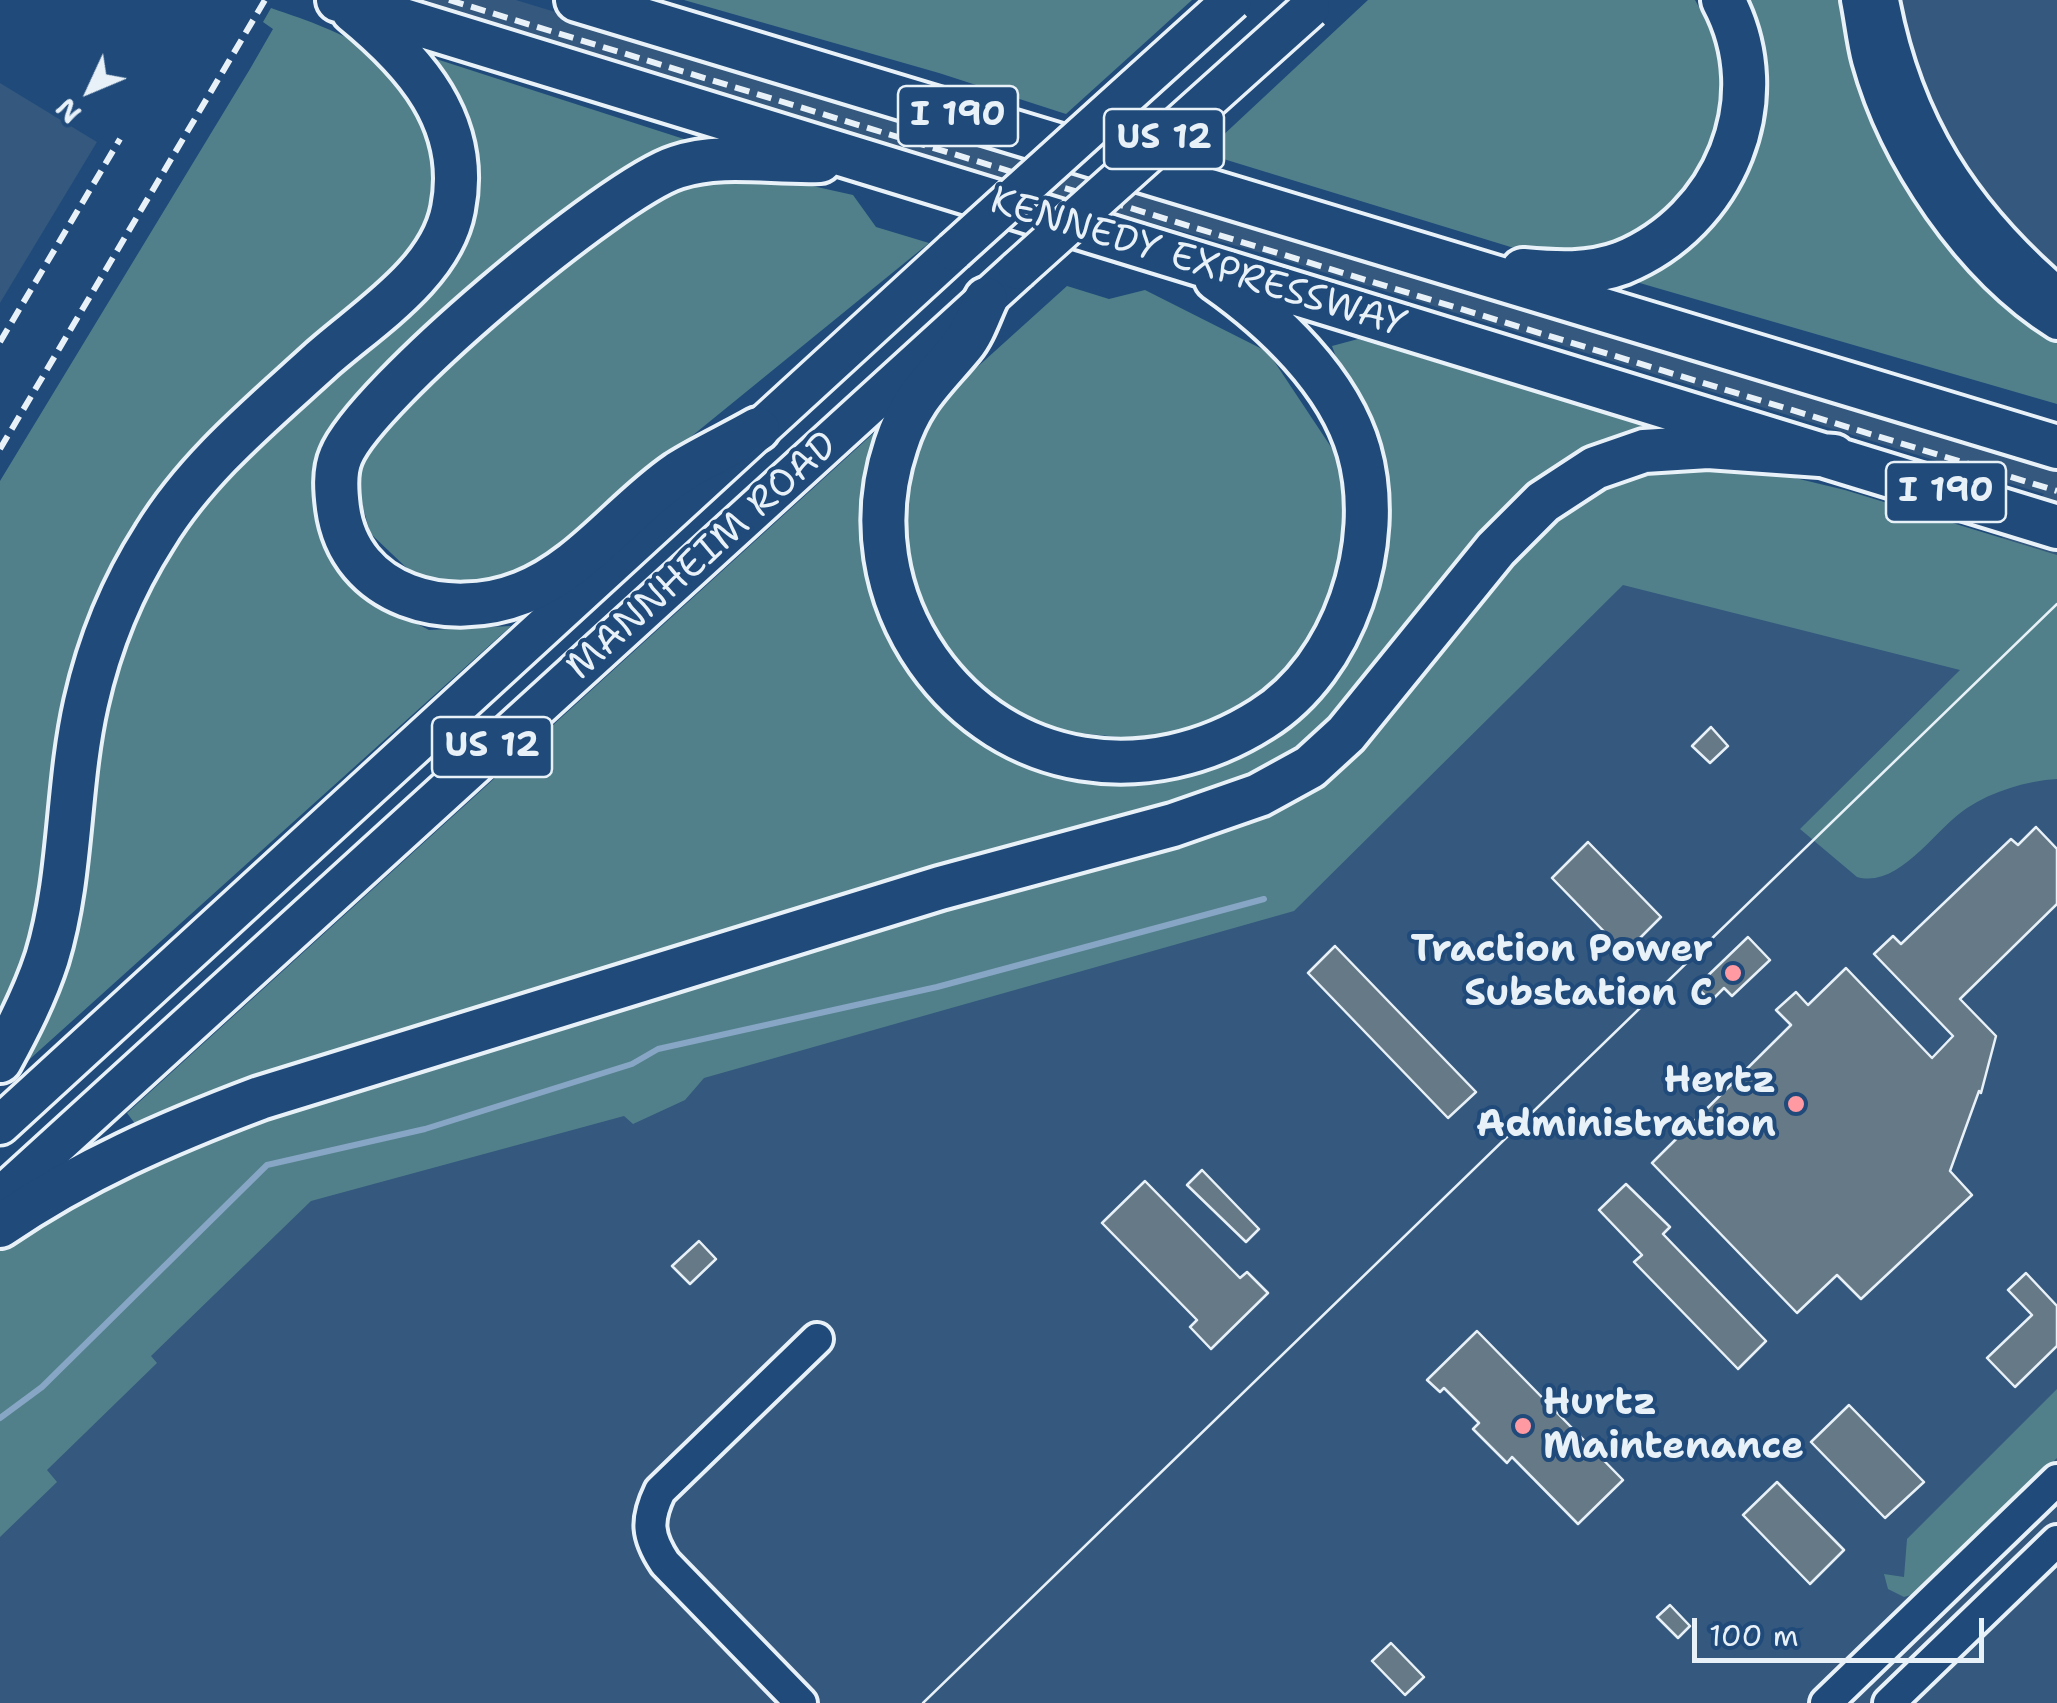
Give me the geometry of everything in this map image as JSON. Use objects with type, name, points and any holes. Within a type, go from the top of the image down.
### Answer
[{"type":"highway","name":"KENNEDY EXPRESSWAY","points":[[340,0],[2057,527]]},
{"type":"highway","points":[[0,1062],[34,996],[48,955],[85,706],[98,659],[134,573],[156,533],[223,450],[398,293],[446,236],[454,206],[454,166],[446,123],[431,88],[408,58],[340,0]]},
{"type":"highway","name":"KENNEDY EXPRESSWAY","points":[[577,0],[2057,447]]},
{"type":"highway","points":[[1340,231],[1489,264],[1562,273],[1620,264],[1650,249],[1686,222],[1713,191],[1742,122],[1744,54],[1723,0]]},
{"type":"highway","points":[[758,429],[678,474],[570,564],[526,592],[484,605],[439,606],[405,596],[379,580],[356,554],[340,523],[336,489],[339,460],[370,410],[504,288],[604,206],[643,180],[712,159],[853,160]]},
{"type":"highway","points":[[986,299],[965,343],[921,389],[896,445],[882,520],[884,551],[892,591],[910,633],[937,672],[972,709],[1018,741],[1072,756],[1129,764],[1200,750],[1264,718],[1312,672],[1339,630],[1359,576],[1366,506],[1359,452],[1330,393],[1246,302],[1212,276],[1172,256]]},
{"type":"highway","points":[[0,1226],[93,1168],[157,1137],[260,1098],[940,888],[1174,825],[1258,795],[1310,767],[1346,734],[1496,550],[1544,502],[1595,468],[1644,451],[1708,447],[1834,456]]},
{"type":"main road","name":"MANNHEIM ROAD","points":[[0,1124],[1232,0]]},
{"type":"main road","name":"MANNHEIM ROAD","points":[[0,1197],[1018,270],[1318,3]]},
{"type":"street","points":[[1858,0],[1868,61],[1912,162],[1978,252],[2004,280],[2057,324]]},
{"type":"street","points":[[1884,0],[1892,48],[1924,132],[1982,217],[2015,256],[2057,292]]},
{"type":"street","points":[[801,1703],[665,1563],[653,1544],[647,1517],[660,1491],[816,1338]]},
{"type":"street","points":[[1826,1703],[2057,1480]]},
{"type":"street","points":[[1889,1703],[2057,1541]]},
{"type":"shaded area","points":[[424,0],[516,0],[2057,470],[2057,1703],[0,1703],[0,1395],[261,1147],[1276,880],[1632,527],[1961,581],[2044,494],[1251,250],[1059,198]]},
{"type":"shaded area","points":[[1824,0],[2057,0],[2057,366]]},
{"type":"shaded area","points":[[0,83],[97,142],[0,303]]},
{"type":"green space","points":[[684,0],[1192,0],[1066,114]]},
{"type":"green space","points":[[1368,0],[1695,0],[1717,42],[1723,83],[1720,117],[1709,149],[1692,179],[1670,205],[1643,227],[1613,244],[1567,256],[1527,252],[1204,153]]},
{"type":"green space","points":[[1740,0],[1845,0],[2057,339],[2057,404],[1619,277],[1721,206]]},
{"type":"green space","points":[[271,8],[351,40],[397,76],[414,100],[434,154],[432,210],[422,237],[405,260],[151,500],[94,611],[33,937],[0,1030],[0,481],[273,29],[263,22]]},
{"type":"green space","points":[[430,57],[687,140],[637,161],[549,228],[355,394],[317,457],[325,542],[361,595],[429,630],[511,626],[11,1076],[114,652],[169,536],[249,447],[447,265]]},
{"type":"green space","points":[[781,179],[853,195],[876,227],[929,243],[531,567],[470,584],[413,574],[370,533],[356,481],[380,426],[604,233],[690,182]]},
{"type":"green space","points":[[1067,286],[1109,299],[1145,290],[1268,352],[1339,459],[1347,548],[1311,643],[1240,711],[1147,740],[1041,729],[969,681],[921,622],[905,524],[913,460],[943,398]]},
{"type":"green space","points":[[1358,339],[1665,431],[1486,535],[1302,751],[1238,788],[324,1061],[136,1125],[127,1113],[888,420],[875,585],[1014,756],[1286,722],[1379,477],[1332,346]]},
{"type":"green space","points":[[1665,463],[1741,465],[1845,490],[2057,555],[2057,779],[2022,785],[1988,797],[1955,817],[1902,866],[1872,878],[1857,877],[1800,829],[1960,670],[1623,585],[1294,911],[704,1078],[685,1100],[633,1124],[624,1116],[311,1201],[151,1356],[157,1363],[47,1470],[57,1482],[0,1537],[0,1249],[38,1219],[236,1124],[1274,806],[1549,518],[1601,483]]},
{"type":"green space","points":[[2057,1389],[2057,1458],[1917,1593],[1904,1597],[1888,1589],[1884,1574],[1904,1577],[1907,1539]]},
{"type":"building","points":[[1711,727],[1728,746],[1710,763],[1692,746]]},
{"type":"building","points":[[2036,827],[2057,849],[2057,904],[1960,999],[1996,1036],[1981,1093],[1950,1171],[1972,1195],[1861,1299],[1837,1275],[1797,1313],[1652,1163],[1791,1025],[1776,1010],[1796,992],[1808,1005],[1846,968],[1932,1058],[1953,1036],[1874,954],[1893,936],[1901,944],[2011,839],[2018,845]]},
{"type":"building","points":[[1588,842],[1661,917],[1625,953],[1552,878]]},
{"type":"building","name":"Traction Power Substation C","points":[[1748,937],[1770,960],[1732,996],[1724,988],[1711,1001],[1696,987]]},
{"type":"building","points":[[1335,946],[1476,1092],[1448,1118],[1308,973]]},
{"type":"building","points":[[1202,1170],[1259,1229],[1246,1242],[1187,1185]]},
{"type":"building","points":[[1145,1181],[1240,1278],[1247,1272],[1268,1293],[1211,1349],[1190,1327],[1197,1320],[1102,1223]]},
{"type":"building","points":[[1626,1184],[1670,1227],[1663,1234],[1766,1341],[1738,1369],[1634,1262],[1642,1255],[1599,1210]]},
{"type":"building","points":[[699,1241],[716,1259],[690,1284],[672,1266]]},
{"type":"building","points":[[2026,1273],[2057,1306],[2057,1346],[2015,1387],[1987,1358],[2032,1315],[2008,1290]]},
{"type":"building","name":"Hurtz Maintenance","points":[[1477,1331],[1623,1480],[1578,1524],[1512,1457],[1507,1463],[1473,1429],[1479,1423],[1444,1388],[1440,1392],[1427,1380]]},
{"type":"building","points":[[1849,1405],[1924,1482],[1885,1518],[1811,1442]]},
{"type":"building","points":[[1777,1482],[1844,1550],[1810,1584],[1743,1515]]},
{"type":"building","points":[[1670,1605],[1690,1626],[1678,1638],[1657,1617]]},
{"type":"building","points":[[1391,1643],[1424,1677],[1405,1695],[1372,1661]]},
{"type":"waterway","points":[[0,1418],[42,1387],[267,1165],[425,1129],[632,1064],[658,1049],[937,987],[1264,899]]},
{"type":"tram line","points":[[923,1703],[2057,604]]},
{"type":"railway","points":[[0,449],[265,0]]},
{"type":"railway","points":[[449,0],[2057,491]]},
{"type":"railway","points":[[0,342],[120,139]]},
{"type":"place","name":"Traction Power Substation C","points":[[1733,973]]},
{"type":"place","name":"Hertz Administration","points":[[1796,1104]]},
{"type":"place","name":"Hurtz Maintenance","points":[[1523,1426]]}]
